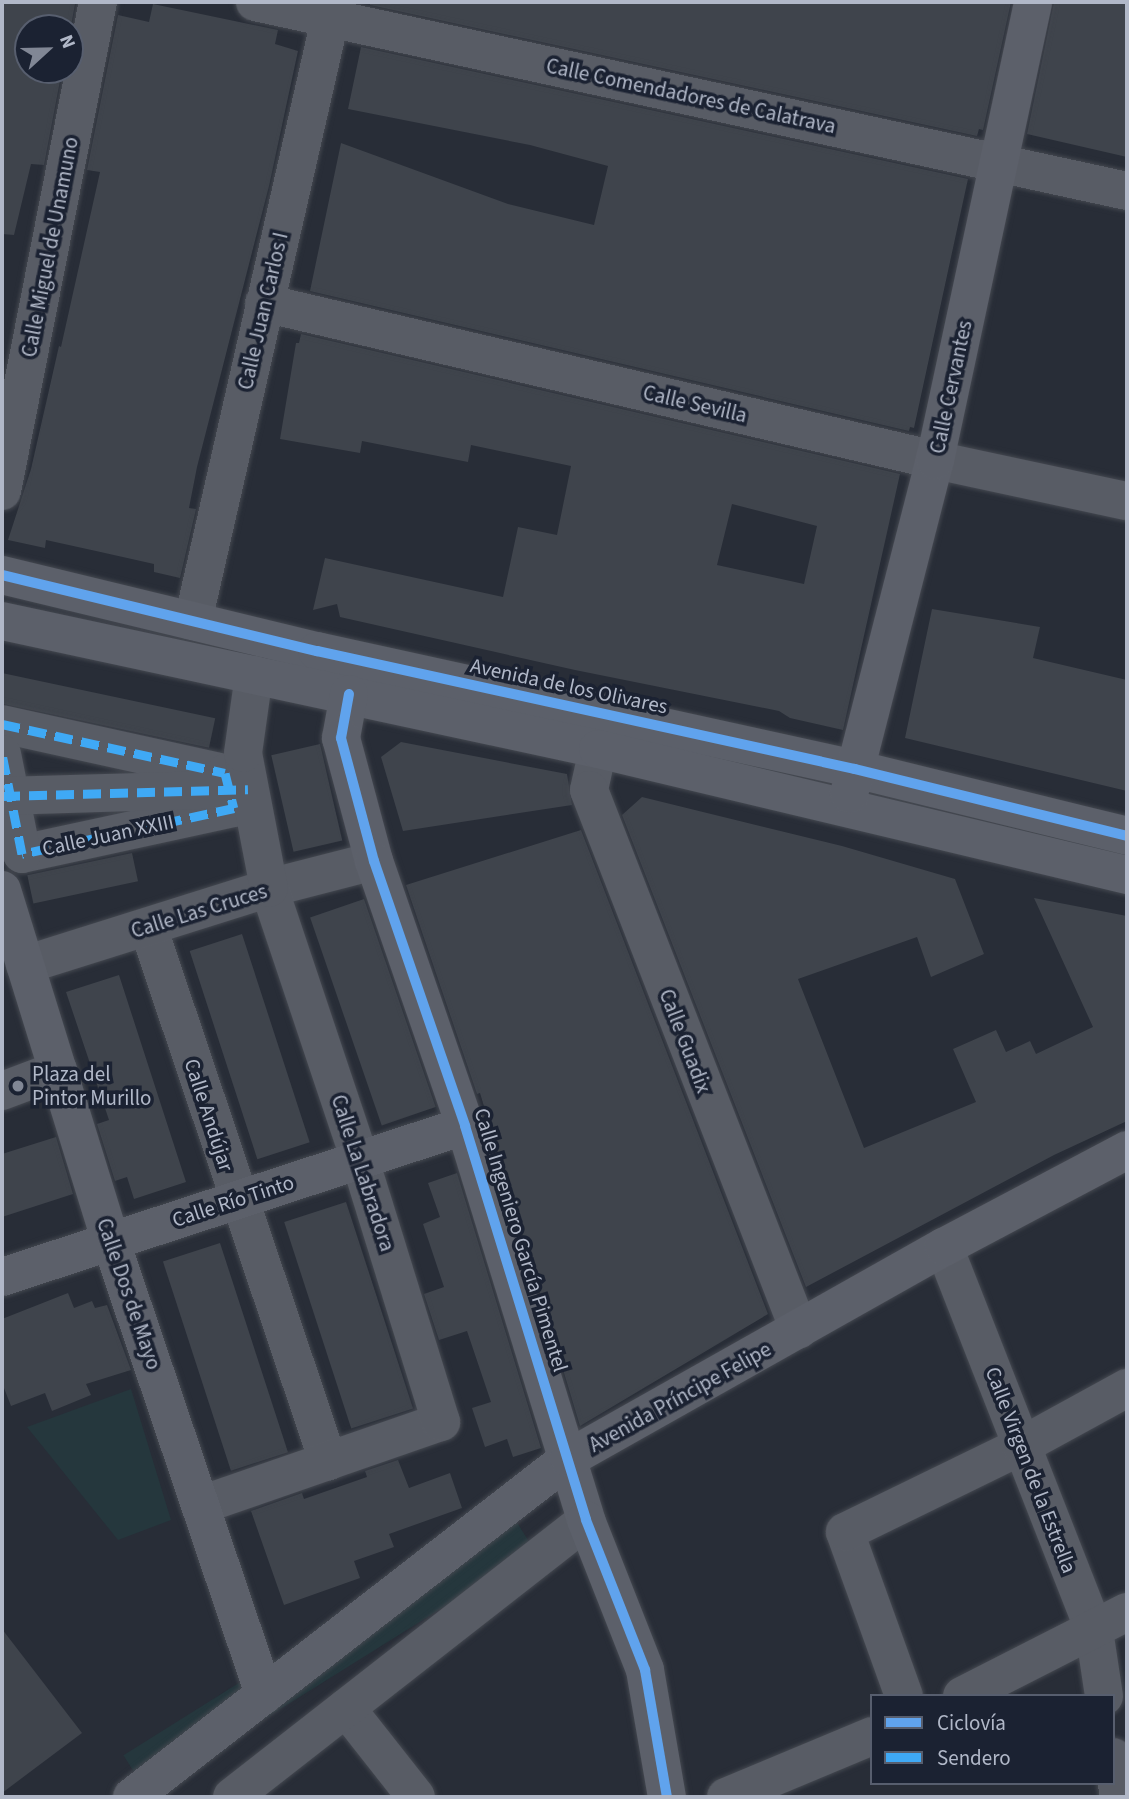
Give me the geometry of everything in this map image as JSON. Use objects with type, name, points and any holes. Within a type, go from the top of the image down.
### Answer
[{"type":"street","name":"Calle Miguel de Unamuno","points":[[2,491],[98,2]]},
{"type":"street","name":"Calle Comendadores de Calatrava","points":[[255,2],[332,10],[1127,191]]},
{"type":"street","name":"Calle Cervantes","points":[[855,769],[935,460],[1033,2]]},
{"type":"street","name":"Calle Juan Carlos I","points":[[193,621],[332,10]]},
{"type":"street","name":"Calle Sevilla","points":[[264,303],[935,460],[1127,500]]},
{"type":"street","name":"Avenida de los Olivares","points":[[2,575],[193,621],[855,769],[1127,836]]},
{"type":"street","points":[[2,621],[598,749],[1127,875]]},
{"type":"street","name":"Calle La Labradora","points":[[201,1505],[441,1422],[360,1160],[269,888],[239,789],[254,676]]},
{"type":"street","name":"Calle Ingeniero García Pimentel","points":[[349,694],[341,738],[374,862],[465,1126],[586,1520],[645,1670],[667,1797]]},
{"type":"street","points":[[2,724],[225,773],[239,789]]},
{"type":"street","name":"Calle Guadix","points":[[598,749],[589,790],[799,1330]]},
{"type":"street","name":"Calle Juan XXIII","points":[[2,754],[6,796],[22,854],[234,808],[239,789],[6,796]]},
{"type":"street","points":[[846,807],[855,769]]},
{"type":"street","name":"Calle Las Cruces","points":[[24,965],[269,888],[374,862]]},
{"type":"street","name":"Calle Dos de Mayo","points":[[2,890],[111,1242],[264,1695]]},
{"type":"street","name":"Calle Andújar","points":[[148,927],[237,1199],[328,1461]]},
{"type":"street","points":[[2,1091],[58,1070]]},
{"type":"street","name":"Calle Río Tinto","points":[[2,1277],[465,1126]]},
{"type":"street","name":"Avenida Príncipe Felipe","points":[[132,1797],[569,1458],[944,1247],[1127,1150]]},
{"type":"street","name":"Calle Virgen de la Estrella","points":[[944,1247],[1094,1630],[1104,1694]]},
{"type":"street","points":[[903,1694],[845,1532],[1021,1446],[1127,1388]]},
{"type":"street","points":[[232,1797],[586,1520]]},
{"type":"street","points":[[966,1694],[1127,1612]]},
{"type":"street","points":[[346,1708],[416,1797]]},
{"type":"street","points":[[726,1797],[870,1736]]},
{"type":"street","points":[[1115,1770],[1119,1797]]},
{"type":"shaded area","points":[[131,1389],[171,1520],[118,1540],[27,1427]]},
{"type":"shaded area","points":[[511,1513],[534,1550],[147,1792],[123,1755]]},
{"type":"building","points":[[2,2],[75,4],[73,14],[14,14],[14,84],[59,84],[44,165],[31,164],[14,235],[2,234]]},
{"type":"building","points":[[370,2],[1011,2],[983,130],[979,129],[977,136],[370,5]]},
{"type":"building","points":[[1054,2],[1127,2],[1127,157],[1027,134]]},
{"type":"building","points":[[153,4],[278,30],[275,44],[298,51],[269,186],[197,467],[189,508],[196,509],[180,578],[154,572],[154,564],[96,551],[46,540],[45,548],[8,540],[31,469],[100,172],[87,170],[118,15],[149,22]]},
{"type":"building","points":[[361,47],[968,179],[914,428],[910,427],[909,431],[310,291],[341,143],[508,204],[594,225],[608,166],[530,145],[348,109]]},
{"type":"building","points":[[301,334],[900,474],[843,730],[790,718],[779,711],[575,670],[340,617],[337,604],[313,610],[325,558],[503,597],[518,527],[557,535],[571,466],[471,445],[468,462],[362,441],[360,453],[280,439],[296,343],[299,343]],"holes":[[[732,504],[817,526],[804,584],[717,565]]]},
{"type":"building","points":[[932,609],[1040,627],[1033,658],[1127,680],[1127,791],[905,738]]},
{"type":"building","points":[[2,673],[215,718],[209,748],[2,704]]},
{"type":"building","points":[[401,742],[567,774],[572,805],[403,831],[381,757]]},
{"type":"building","points":[[320,744],[342,840],[294,852],[271,755]]},
{"type":"building","points":[[642,797],[842,846],[955,879],[984,954],[931,977],[917,937],[798,979],[864,1148],[976,1102],[953,1049],[996,1030],[1006,1052],[1030,1041],[1036,1054],[1093,1027],[1034,898],[1127,916],[1127,1121],[1054,1155],[806,1287],[622,815]]},
{"type":"building","points":[[581,830],[768,1314],[580,1426],[480,1093],[477,1094],[406,885]]},
{"type":"building","points":[[132,853],[138,881],[33,904],[27,875]]},
{"type":"building","points":[[364,899],[436,1107],[382,1126],[310,918]]},
{"type":"building","points":[[242,934],[310,1142],[257,1159],[190,951]]},
{"type":"building","points":[[119,975],[186,1182],[134,1199],[127,1177],[115,1181],[97,1124],[109,1120],[66,992]]},
{"type":"building","points":[[56,1137],[73,1194],[2,1217],[2,1154]]},
{"type":"building","points":[[457,1173],[541,1448],[513,1457],[507,1439],[485,1447],[472,1408],[491,1402],[467,1331],[439,1340],[424,1294],[444,1287],[423,1224],[440,1217],[428,1183]]},
{"type":"building","points":[[346,1202],[413,1408],[351,1428],[284,1222]]},
{"type":"building","points":[[220,1243],[288,1452],[231,1471],[163,1262]]},
{"type":"building","points":[[68,1293],[74,1308],[92,1301],[95,1308],[107,1305],[131,1370],[86,1384],[91,1395],[52,1411],[45,1393],[11,1406],[2,1383],[2,1319]]},
{"type":"building","points":[[398,1460],[409,1488],[450,1473],[462,1508],[389,1534],[394,1547],[354,1561],[360,1578],[284,1605],[251,1511],[302,1493],[304,1499],[367,1477],[365,1471]]},
{"type":"building","points":[[2,1629],[82,1733],[2,1793]]},
{"type":"marked path","points":[[2,724],[225,773],[234,808],[22,854],[2,754]]},
{"type":"marked path","points":[[2,796],[248,789]]},
{"type":"cycle path","points":[[2,575],[317,651],[855,769],[1127,836]]},
{"type":"cycle path","points":[[349,694],[341,738],[374,861],[465,1126],[586,1520],[645,1670],[667,1797]]},
{"type":"place","name":"Plaza del Pintor Murillo","points":[[18,1086]]}]
